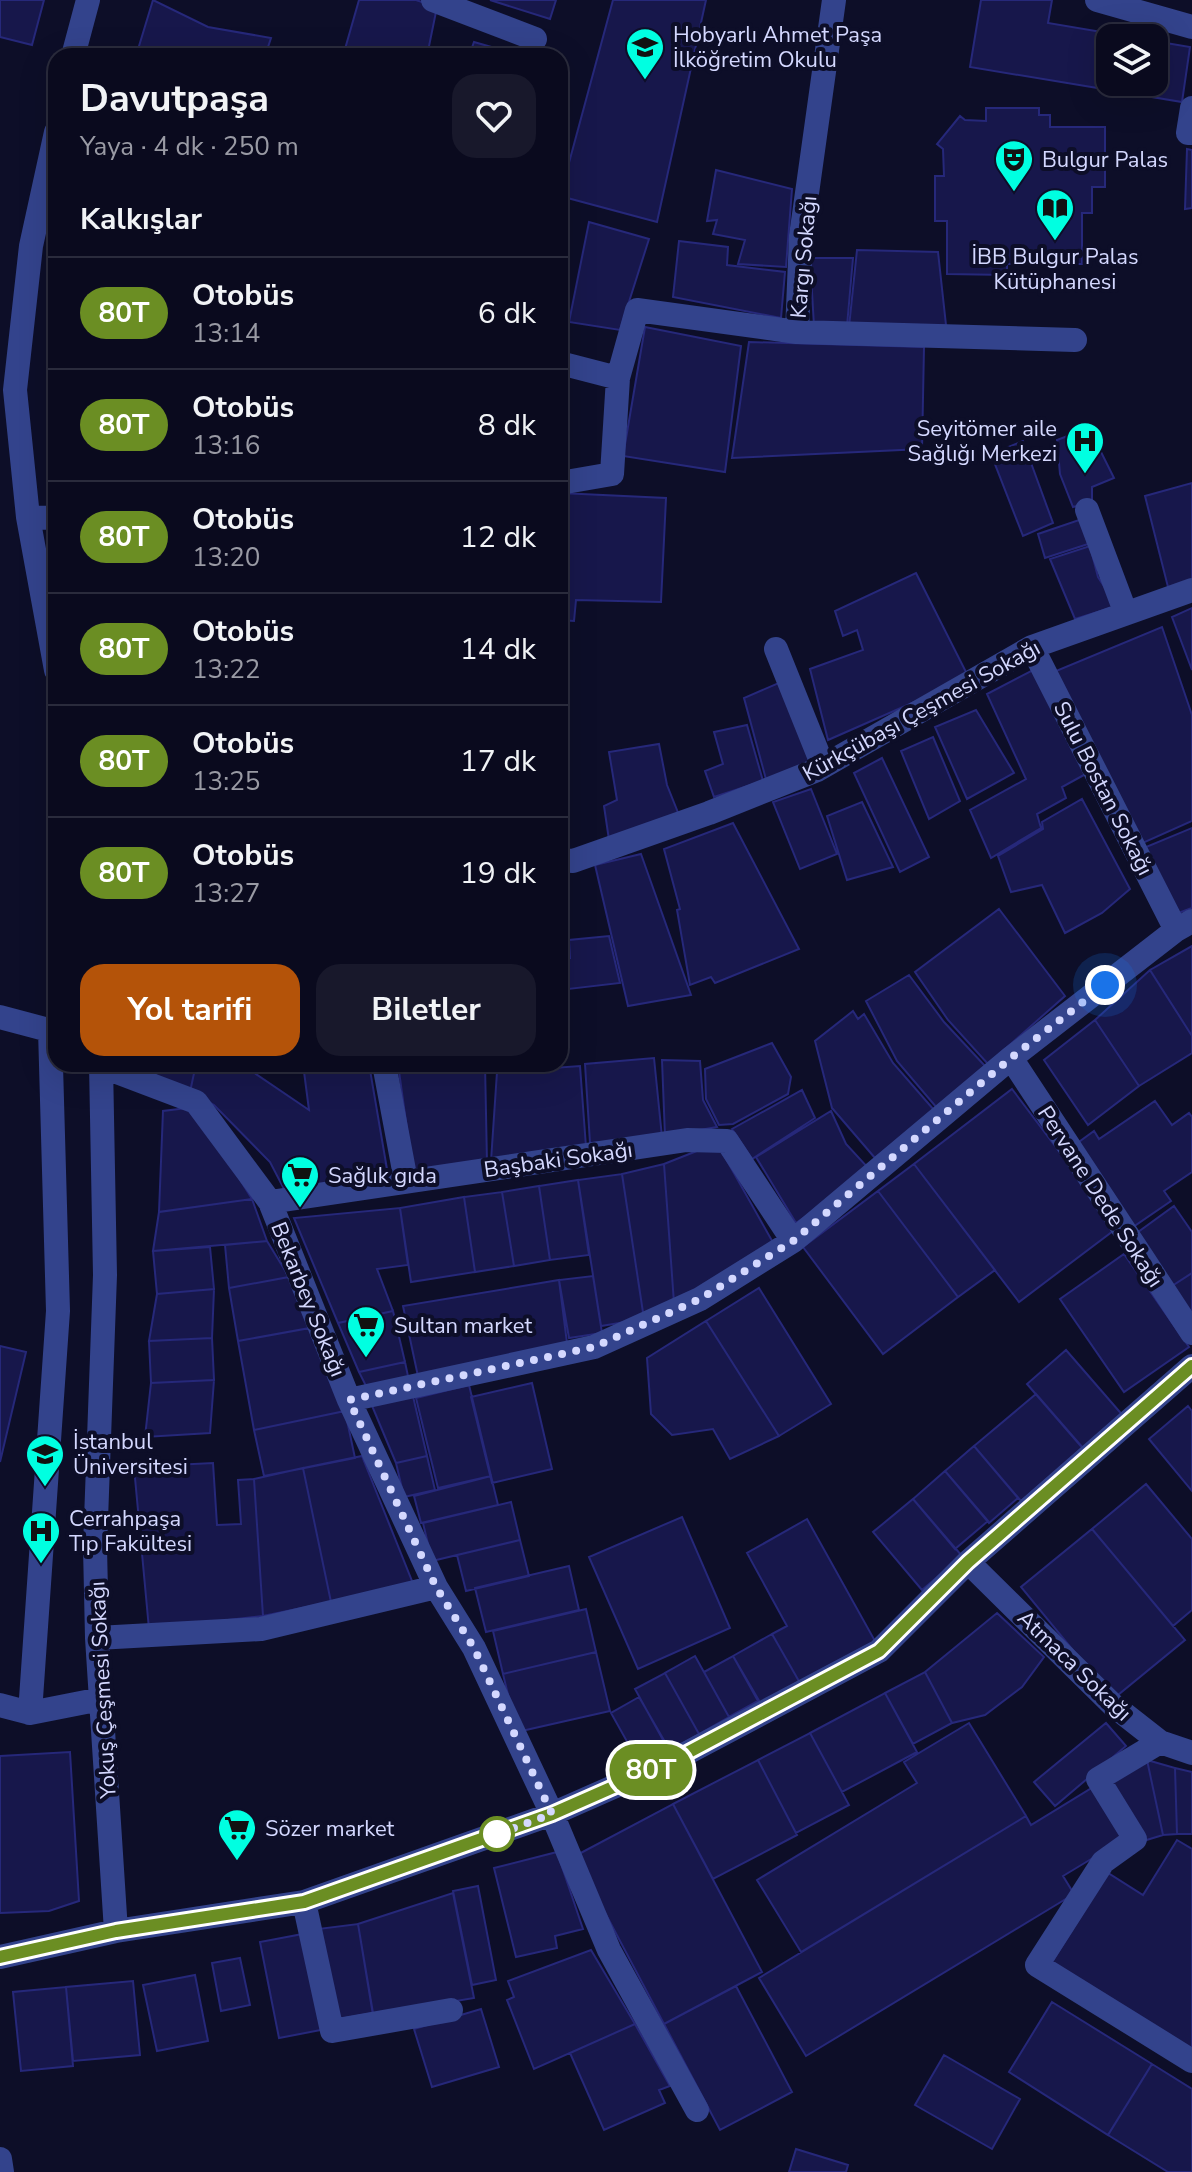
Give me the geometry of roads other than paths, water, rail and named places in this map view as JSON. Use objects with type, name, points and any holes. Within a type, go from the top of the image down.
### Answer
[{"type":"street","points":[[75,48],[88,0]]},
{"type":"street","points":[[433,0],[535,39]]},
{"type":"street","name":"Kargı Sokağı","points":[[618,378],[637,310],[797,332],[801,236],[834,0]]},
{"type":"street","points":[[1097,0],[1163,9],[1192,27]]},
{"type":"street","points":[[1192,108],[1188,133],[1192,133]]},
{"type":"street","points":[[48,208],[15,390],[28,517],[48,626]]},
{"type":"street","points":[[797,332],[1075,340]]},
{"type":"street","points":[[568,365],[618,378],[612,474],[568,482]]},
{"type":"street","points":[[1087,510],[1125,611]]},
{"type":"street","points":[[28,517],[48,518]]},
{"type":"street","name":"Kürkçübaşı Çeşmesi Sokağı","points":[[568,861],[709,813],[823,766],[1032,647],[1125,611],[1192,590]]},
{"type":"street","name":"Sulu Bostan Sokağı","points":[[1032,647],[1184,925]]},
{"type":"street","points":[[776,649],[823,766]]},
{"type":"street","points":[[349,1400],[594,1347],[700,1299],[793,1241],[1011,1058],[1184,925]]},
{"type":"street","points":[[0,1017],[48,1030]]},
{"type":"street","name":"Pervane Dede Sokağı","points":[[1011,1058],[1192,1333]]},
{"type":"street","points":[[30,1713],[58,1311],[54,1072]]},
{"type":"street","name":"Yokuş Çeşmesi Sokağı","points":[[101,1072],[105,1275],[95,1547],[97,1638],[116,1931]]},
{"type":"street","name":"Bekarbey Sokağı","points":[[119,1072],[196,1102],[270,1202],[349,1400],[436,1587],[474,1648],[552,1814],[609,1950],[697,2110]]},
{"type":"street","points":[[386,1072],[406,1181]]},
{"type":"street","name":"Başbaki Sokağı","points":[[270,1202],[687,1140],[727,1141],[793,1241]]},
{"type":"street","points":[[0,1957],[116,1931],[304,1902],[552,1814],[670,1762],[879,1651],[968,1562],[1192,1366]]},
{"type":"street","name":"Atmaca Sokağı","points":[[968,1562],[1114,1706],[1160,1742],[1192,1753]]},
{"type":"street","points":[[97,1638],[261,1629],[436,1587]]},
{"type":"street","points":[[0,1705],[30,1713],[101,1699]]},
{"type":"street","points":[[1160,1742],[1098,1779],[1135,1839],[1103,1862],[1037,1965],[1192,2061]]},
{"type":"street","points":[[304,1902],[332,2031],[451,2010]]},
{"type":"street","points":[[0,2159],[2,2172]]},
{"type":"place","name":"Hobyarlı Ahmet Paşa İlköğretim Okulu","points":[[645,81]]},
{"type":"place","name":"Bulgur Palas","points":[[1014,193]]},
{"type":"place","name":"İBB Bulgur Palas Kütüphanesi","points":[[1055,242]]},
{"type":"place","name":"Seyitömer aile Sağlığı Merkezi","points":[[1085,475]]},
{"type":"place","name":"Sağlık gıda","points":[[300,1209]]},
{"type":"place","name":"Sultan market","points":[[366,1359]]},
{"type":"place","name":"İstanbul Üniversitesi","points":[[45,1488]]},
{"type":"place","name":"Cerrahpaşa Tıp Fakültesi","points":[[41,1565]]},
{"type":"place","name":"Sözer market","points":[[237,1862]]}]
